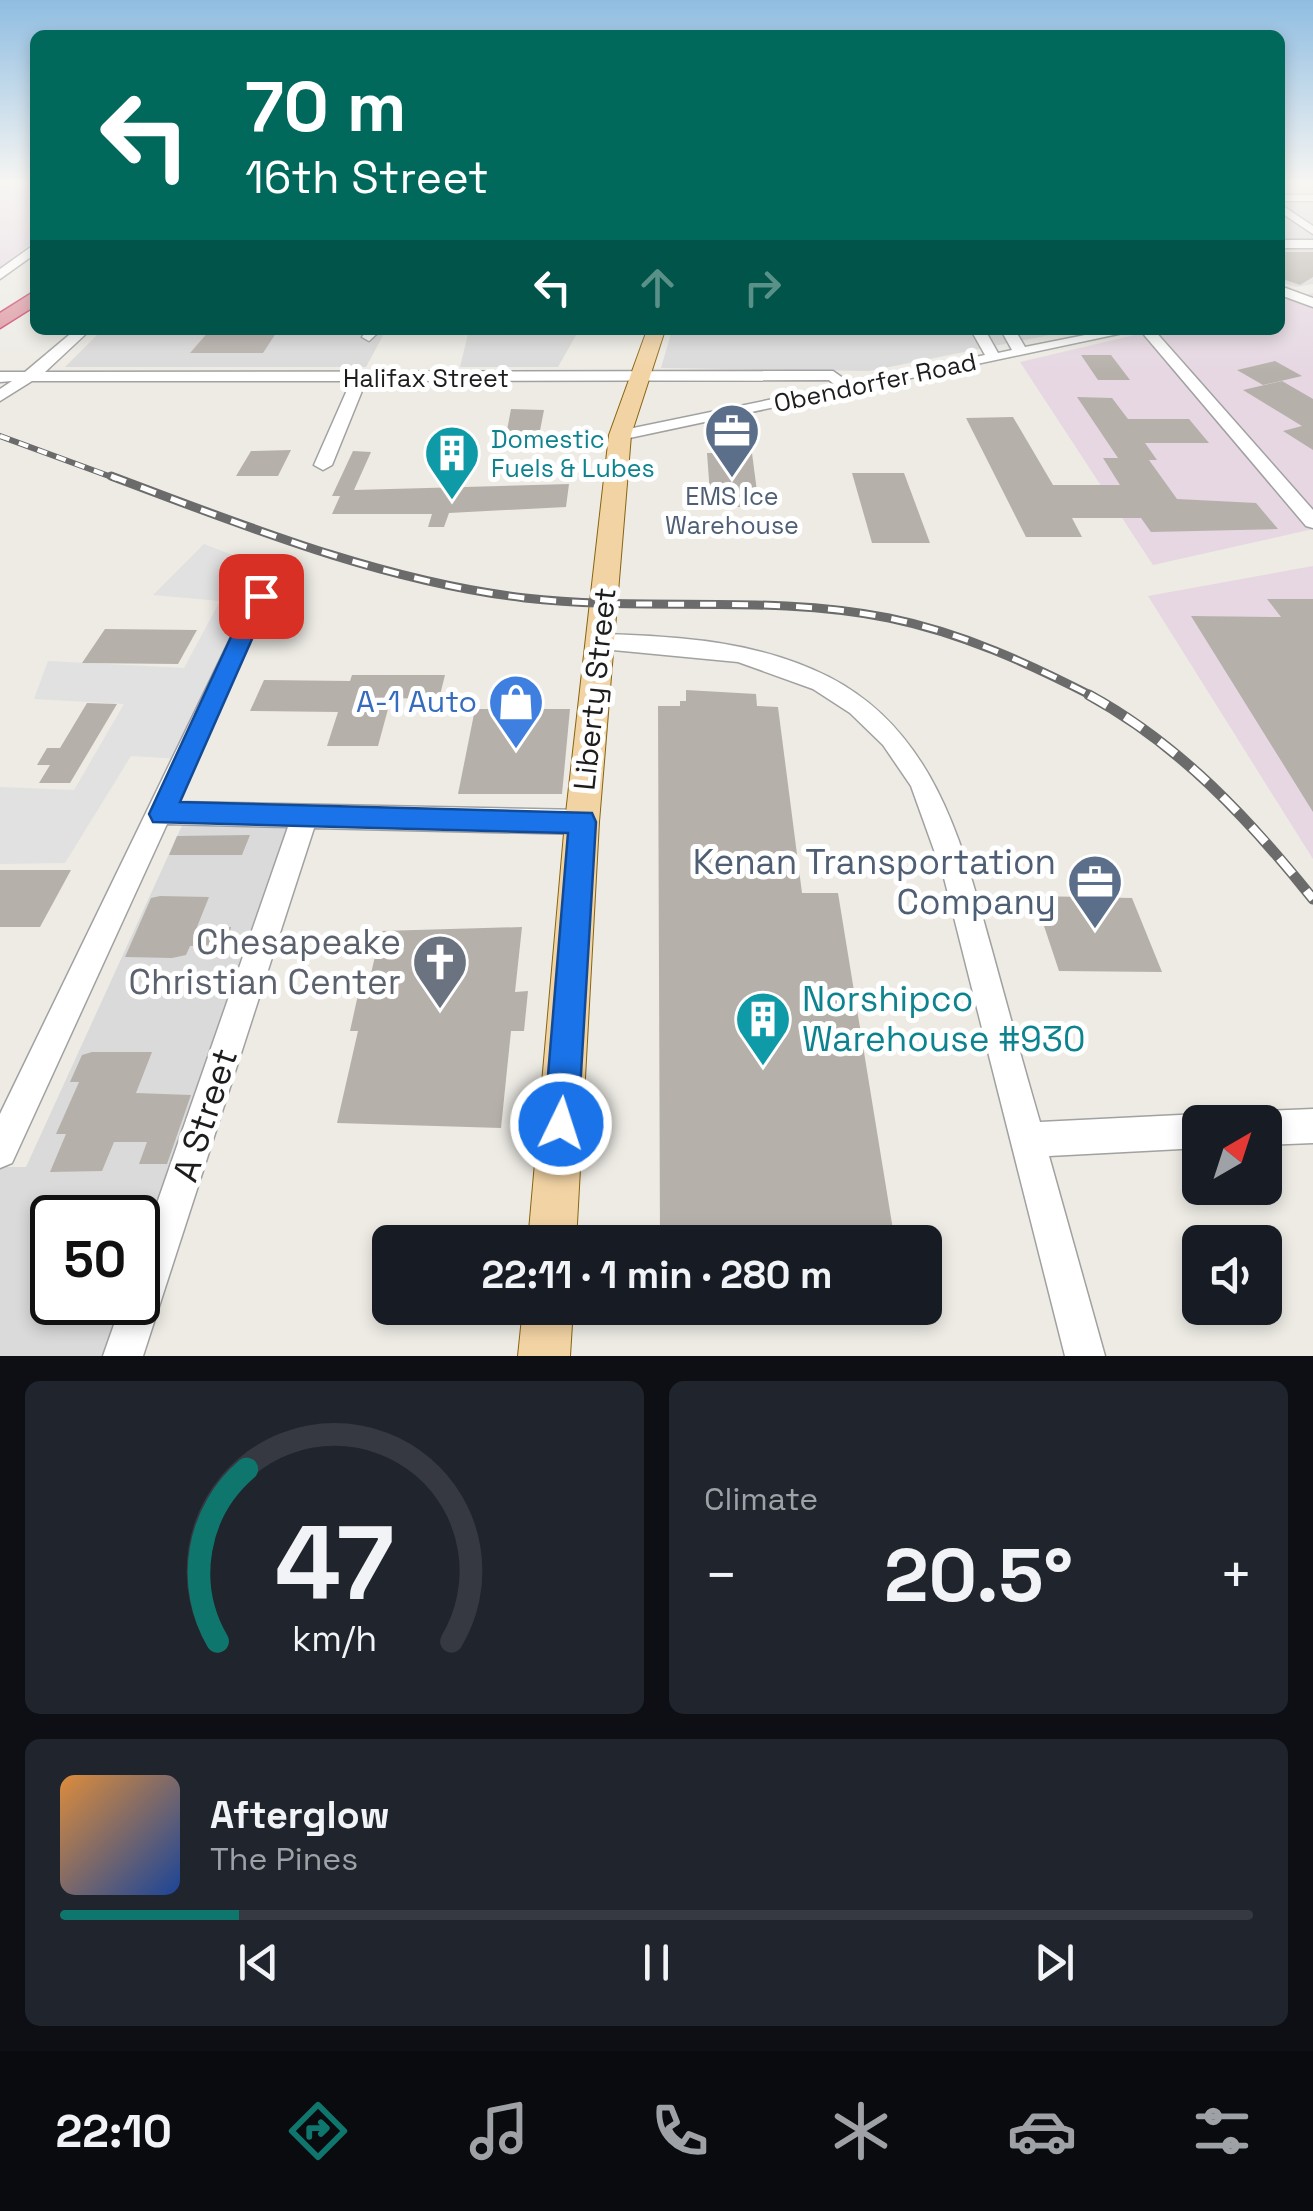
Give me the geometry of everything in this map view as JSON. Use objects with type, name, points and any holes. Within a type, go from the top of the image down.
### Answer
[{"type":"highway","points":[[8,316],[30,301]]},
{"type":"main road","name":"Liberty Street","points":[[553,1225],[582,822],[620,435],[655,335]]},
{"type":"main road","points":[[544,1356],[547,1325]]},
{"type":"street","points":[[0,275],[30,252]]},
{"type":"street","points":[[1285,292],[1313,302]]},
{"type":"street","points":[[1285,299],[1313,292]]},
{"type":"street","points":[[0,396],[28,378],[77,335]]},
{"type":"street","points":[[981,335],[994,358]]},
{"type":"street","points":[[1011,335],[1020,353]]},
{"type":"street","name":"Obendorfer Road","points":[[620,435],[1106,335]]},
{"type":"street","points":[[1152,335],[1313,522]]},
{"type":"street","name":"Halifax Street","points":[[0,377],[833,375],[848,388]]},
{"type":"street","points":[[322,465],[360,378]]},
{"type":"street","points":[[0,1151],[162,814],[261,596]]},
{"type":"street","points":[[600,642],[705,645],[769,659],[827,687],[867,717],[899,748],[920,778],[938,815],[1084,1356]]},
{"type":"street","points":[[162,814],[582,822]]},
{"type":"street","name":"A Street","points":[[123,1356],[305,816]]},
{"type":"street","points":[[1282,1127],[1313,1126]]},
{"type":"street","points":[[1025,1140],[1182,1133]]},
{"type":"shaded area","points":[[0,246],[27,246],[0,268]]},
{"type":"shaded area","points":[[1285,246],[1313,246],[1313,284],[1297,287],[1285,283]]},
{"type":"shaded area","points":[[1313,293],[1313,529],[1153,565],[1020,362],[1135,335],[1285,335],[1285,300]]},
{"type":"shaded area","points":[[97,335],[383,335],[366,367],[65,367]]},
{"type":"shaded area","points":[[468,335],[576,335],[558,367],[460,367]]},
{"type":"shaded area","points":[[671,335],[1050,335],[869,371],[661,368]]},
{"type":"shaded area","points":[[204,544],[268,569],[182,759],[131,756],[65,863],[0,864],[0,787],[74,790],[124,704],[34,699],[48,661],[184,668],[220,601],[153,595]]},
{"type":"shaded area","points":[[1313,566],[1313,859],[1148,596]]},
{"type":"shaded area","points":[[185,819],[293,827],[160,1207],[160,1195],[30,1195],[30,1325],[118,1325],[107,1356],[0,1356],[0,1167],[26,1167]]},
{"type":"building","points":[[1285,252],[1313,252],[1313,277],[1300,285],[1285,280]]},
{"type":"building","points":[[206,335],[275,335],[263,353],[190,353]]},
{"type":"building","points":[[1081,355],[1111,355],[1130,380],[1098,380]]},
{"type":"building","points":[[1275,361],[1302,376],[1263,385],[1237,370]]},
{"type":"building","points":[[1282,381],[1313,399],[1313,450],[1283,431],[1302,426],[1243,390]]},
{"type":"building","points":[[1077,397],[1112,398],[1128,419],[1189,419],[1209,443],[1145,443],[1157,460],[1149,460],[1177,499],[1256,503],[1278,529],[1151,532],[1141,518],[1072,518],[1082,537],[1026,537],[966,418],[1013,417],[1053,485],[1120,485],[1103,458],[1118,458]]},
{"type":"building","points":[[511,409],[544,410],[537,446],[504,446]]},
{"type":"building","points":[[291,450],[278,476],[236,476],[251,451]]},
{"type":"building","name":"Domestic Fuels & Lubes","points":[[353,451],[371,452],[354,490],[569,484],[566,507],[449,513],[444,527],[428,527],[432,514],[332,514],[340,496],[332,496]]},
{"type":"building","name":"EMS Ice Warehouse","points":[[707,453],[752,453],[759,507],[711,507]]},
{"type":"building","points":[[852,473],[904,473],[930,543],[872,543]]},
{"type":"building","points":[[1267,599],[1313,599],[1313,812],[1191,616],[1281,617]]},
{"type":"building","points":[[105,629],[197,630],[178,664],[82,663]]},
{"type":"building","points":[[352,675],[445,675],[439,699],[391,698],[378,746],[327,746],[338,712],[250,711],[264,680],[350,681]]},
{"type":"building","name":"Norshipco Warehouse #930","points":[[686,690],[756,694],[757,706],[778,707],[802,893],[838,893],[892,1225],[660,1225],[658,706],[680,706],[680,701],[686,701]]},
{"type":"building","points":[[87,703],[117,704],[70,783],[39,783],[50,765],[37,765],[47,748],[60,748]]},
{"type":"building","name":"A-1 Auto","points":[[475,709],[570,709],[562,794],[458,794]]},
{"type":"building","points":[[250,835],[242,855],[169,855],[177,836]]},
{"type":"building","points":[[0,870],[71,870],[40,927],[0,927]]},
{"type":"building","name":"Kenan Transportation Company","points":[[1034,896],[1132,898],[1162,972],[1059,971]]},
{"type":"building","points":[[209,897],[197,927],[231,927],[227,944],[190,946],[186,955],[172,958],[125,957],[151,898]]},
{"type":"building","name":"Chesapeake Christian Center","points":[[522,927],[515,992],[528,991],[524,1031],[511,1031],[501,1128],[337,1123],[358,1031],[350,1031],[361,981],[369,982],[381,931]]},
{"type":"building","points":[[152,1052],[136,1093],[191,1095],[167,1164],[139,1164],[147,1142],[114,1142],[102,1171],[50,1172],[66,1134],[56,1134],[79,1082],[70,1082],[82,1055]]},
{"type":"railway","points":[[0,436],[117,479]]},
{"type":"railway","points":[[111,476],[315,549],[419,579],[570,602],[799,607],[889,618],[994,650],[1094,697]]},
{"type":"railway","points":[[1089,695],[1183,760],[1238,813],[1313,899]]},
{"type":"place","name":"EMS Ice Warehouse","points":[[732,480]]},
{"type":"place","name":"Domestic Fuels & Lubes","points":[[452,502]]},
{"type":"place","name":"A-1 Auto","points":[[516,751]]},
{"type":"place","name":"Kenan Transportation Company","points":[[1095,931]]},
{"type":"place","name":"Chesapeake Christian Center","points":[[440,1011]]},
{"type":"place","name":"Norshipco Warehouse #930","points":[[763,1068]]},
{"type":"route","points":[[261,596],[162,814],[582,822],[561,1124]]}]
